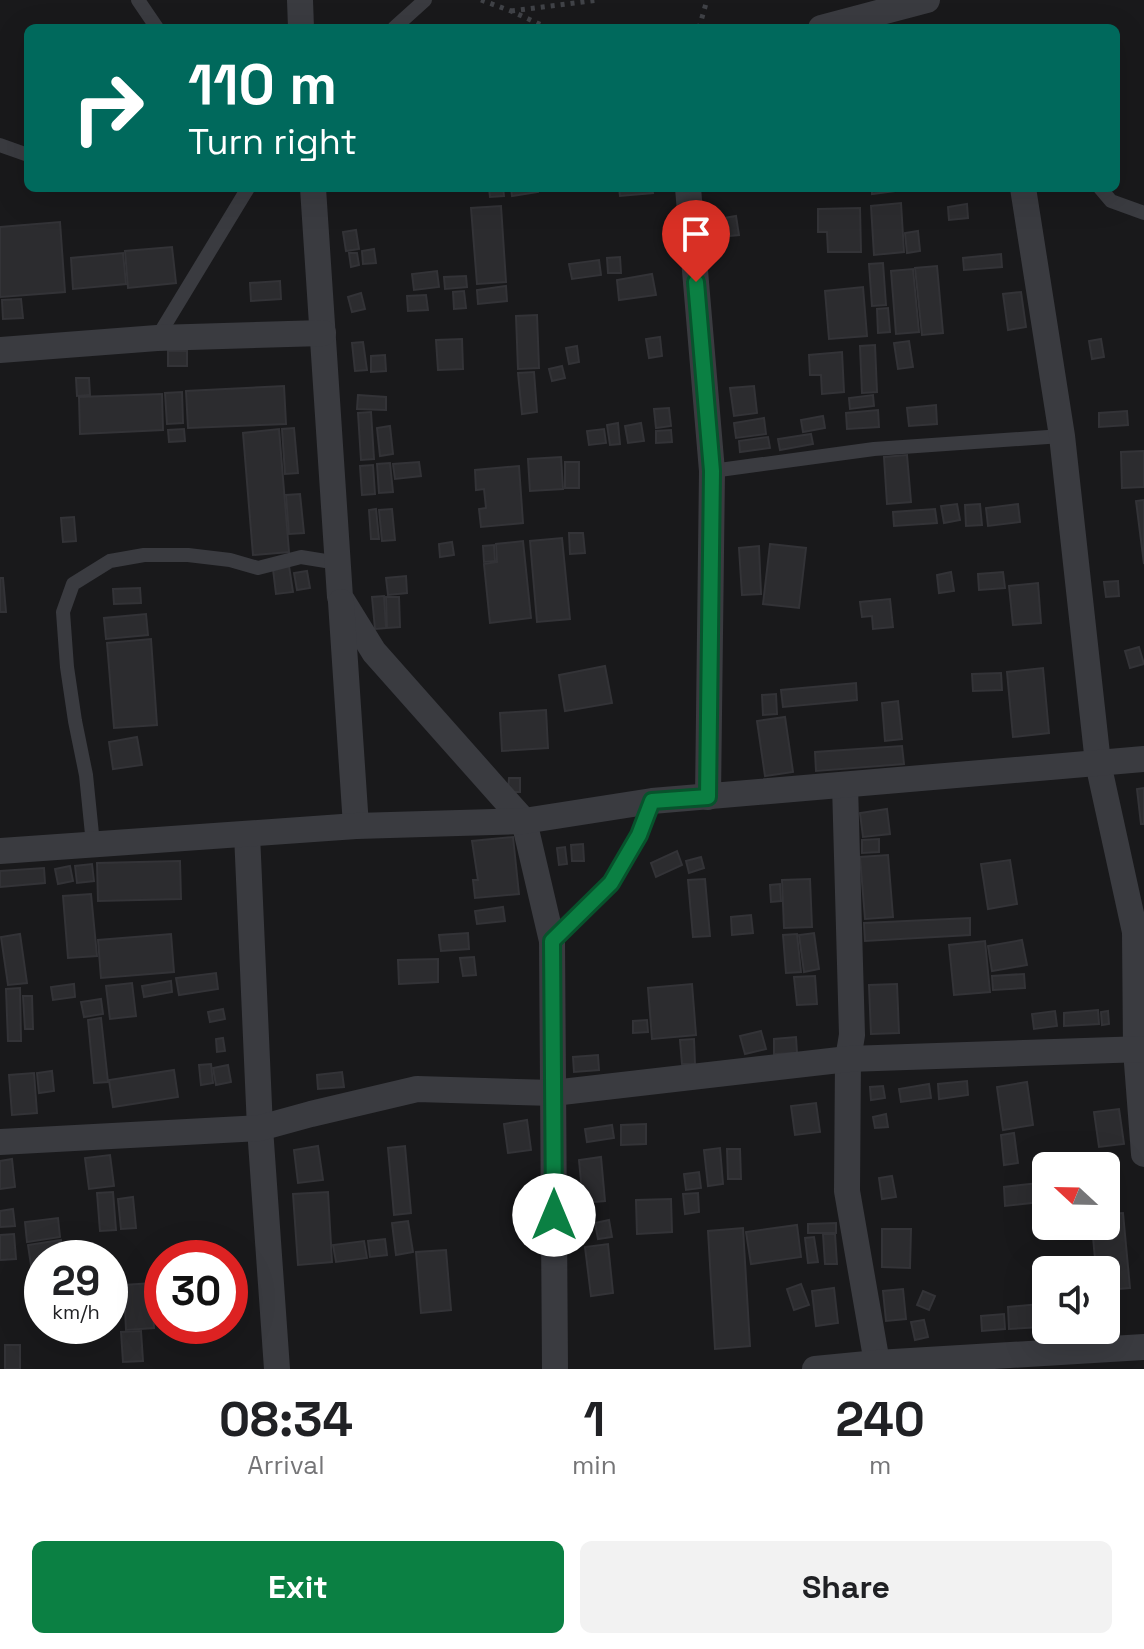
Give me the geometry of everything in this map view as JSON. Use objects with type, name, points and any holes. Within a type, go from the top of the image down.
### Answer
[{"type":"street","points":[[300,0],[301,24]]},
{"type":"street","points":[[836,24],[927,0]]},
{"type":"street","points":[[313,192],[356,826]]},
{"type":"street","points":[[688,192],[712,471],[708,797]]},
{"type":"street","points":[[1024,192],[1062,436],[1098,763],[1135,932],[1144,1154]]},
{"type":"street","points":[[0,350],[157,338],[323,333]]},
{"type":"street","points":[[340,597],[374,652],[524,821],[552,941],[555,1369]]},
{"type":"street","points":[[0,851],[356,826],[524,821],[652,801],[1144,759]]},
{"type":"street","points":[[845,785],[852,1035],[848,1059],[847,1191],[877,1363]]},
{"type":"street","points":[[247,834],[260,1128],[277,1369]]},
{"type":"street","points":[[0,1142],[260,1128],[417,1089],[553,1093],[848,1059],[1140,1050]]},
{"type":"street","points":[[815,1369],[1144,1347]]},
{"type":"lane","points":[[138,0],[154,24]]},
{"type":"lane","points":[[398,24],[425,0]]},
{"type":"lane","points":[[0,145],[24,154]]},
{"type":"lane","points":[[157,338],[246,192]]},
{"type":"lane","points":[[1103,192],[1111,201],[1144,213]]},
{"type":"lane","points":[[712,471],[874,449],[1062,436]]},
{"type":"lane","points":[[93,844],[86,775],[67,667],[63,612],[73,584],[110,561],[144,555],[188,555],[230,560],[258,568],[301,557],[338,563]]},
{"type":"lane","points":[[552,941],[611,883],[639,835],[652,801]]},
{"type":"path","points":[[481,0],[539,24]]},
{"type":"path","points":[[511,11],[598,0]]},
{"type":"path","points":[[700,24],[707,0]]},
{"type":"building","points":[[489,192],[504,192],[504,196],[490,197]]},
{"type":"building","points":[[512,192],[538,192],[512,196]]},
{"type":"building","points":[[620,192],[653,193],[620,196]]},
{"type":"building","points":[[901,203],[904,252],[874,255],[871,206]]},
{"type":"building","points":[[967,204],[968,218],[949,220],[948,207]]},
{"type":"building","points":[[501,206],[506,282],[477,284],[471,208]]},
{"type":"building","points":[[860,208],[861,252],[828,252],[827,232],[818,232],[818,209]]},
{"type":"building","points":[[736,216],[739,235],[720,237],[718,219]]},
{"type":"building","points":[[60,222],[65,292],[0,297],[0,227]]},
{"type":"building","points":[[356,230],[359,249],[346,251],[343,232]]},
{"type":"building","points":[[918,231],[920,251],[907,253],[905,233]]},
{"type":"building","points":[[172,247],[176,283],[128,288],[125,251]]},
{"type":"building","points":[[374,249],[376,263],[363,264],[362,251]]},
{"type":"building","points":[[123,253],[126,284],[73,289],[71,258]]},
{"type":"building","points":[[349,253],[357,253],[359,265],[351,267]]},
{"type":"building","points":[[1001,254],[1002,267],[964,270],[963,258]]},
{"type":"building","points":[[620,257],[621,273],[608,273],[607,258]]},
{"type":"building","points":[[599,260],[601,275],[572,279],[569,264]]},
{"type":"building","points":[[883,263],[886,305],[872,306],[869,264]]},
{"type":"building","points":[[937,266],[943,333],[922,335],[915,268]]},
{"type":"building","points":[[913,269],[919,332],[896,334],[891,271]]},
{"type":"building","points":[[437,271],[439,287],[414,290],[412,274]]},
{"type":"building","points":[[652,274],[656,295],[619,300],[617,280]]},
{"type":"building","points":[[466,276],[467,287],[445,289],[444,277]]},
{"type":"building","points":[[280,281],[281,299],[251,301],[250,283]]},
{"type":"building","points":[[506,286],[507,301],[478,304],[477,290]]},
{"type":"building","points":[[863,287],[867,336],[829,339],[825,291]]},
{"type":"building","points":[[464,291],[466,308],[454,309],[453,292]]},
{"type":"building","points":[[1021,292],[1026,327],[1008,330],[1003,294]]},
{"type":"building","points":[[361,293],[365,309],[352,312],[348,297]]},
{"type":"building","points":[[426,295],[428,310],[408,311],[407,296]]},
{"type":"building","points":[[21,299],[23,318],[3,319],[2,300]]},
{"type":"building","points":[[888,308],[890,332],[878,333],[877,309]]},
{"type":"building","points":[[537,315],[539,368],[518,369],[516,316]]},
{"type":"building","points":[[660,337],[662,356],[649,358],[646,339]]},
{"type":"building","points":[[462,339],[463,369],[438,370],[436,340]]},
{"type":"building","points":[[1101,339],[1104,357],[1092,359],[1089,341]]},
{"type":"building","points":[[909,341],[913,367],[898,369],[894,343]]},
{"type":"building","points":[[363,342],[367,370],[355,371],[352,343]]},
{"type":"building","points":[[875,345],[877,392],[862,393],[860,346]]},
{"type":"building","points":[[577,346],[579,362],[569,364],[566,348]]},
{"type":"building","points":[[168,351],[187,351],[187,366],[168,366]]},
{"type":"building","points":[[842,352],[844,392],[822,394],[821,375],[810,375],[809,355]]},
{"type":"building","points":[[385,355],[386,371],[371,372],[371,356]]},
{"type":"building","points":[[562,366],[565,378],[552,381],[549,369]]},
{"type":"building","points":[[534,372],[537,412],[522,414],[518,373]]},
{"type":"building","points":[[76,378],[89,378],[90,395],[77,396]]},
{"type":"building","points":[[284,386],[286,424],[188,428],[186,391]]},
{"type":"building","points":[[754,386],[757,413],[734,416],[730,388]]},
{"type":"building","points":[[182,392],[183,423],[167,424],[165,393]]},
{"type":"building","points":[[162,394],[163,430],[80,434],[79,397]]},
{"type":"building","points":[[358,395],[386,397],[386,410],[357,409]]},
{"type":"building","points":[[873,395],[874,406],[850,409],[849,398]]},
{"type":"building","points":[[936,405],[937,424],[909,426],[907,408]]},
{"type":"building","points":[[669,408],[671,426],[656,428],[654,409]]},
{"type":"building","points":[[878,410],[879,427],[847,429],[846,413]]},
{"type":"building","points":[[1127,411],[1128,425],[1099,427],[1099,413]]},
{"type":"building","points":[[371,412],[374,459],[361,460],[358,413]]},
{"type":"building","points":[[823,416],[825,428],[803,432],[801,420]]},
{"type":"building","points":[[764,418],[766,434],[736,438],[734,423]]},
{"type":"building","points":[[618,423],[620,444],[610,445],[607,425]]},
{"type":"building","points":[[641,423],[644,441],[628,443],[625,426]]},
{"type":"building","points":[[390,426],[393,454],[380,456],[377,428]]},
{"type":"building","points":[[294,428],[298,473],[285,474],[282,429]]},
{"type":"building","points":[[184,429],[185,441],[169,442],[168,430]]},
{"type":"building","points":[[279,429],[289,552],[253,555],[243,433]]},
{"type":"building","points":[[604,429],[606,443],[589,445],[587,431]]},
{"type":"building","points":[[671,430],[672,442],[656,443],[656,431]]},
{"type":"building","points":[[811,434],[813,444],[780,450],[778,439]]},
{"type":"building","points":[[768,437],[770,448],[740,452],[739,441]]},
{"type":"building","points":[[1144,451],[1144,487],[1122,488],[1121,452]]},
{"type":"building","points":[[907,455],[911,502],[887,504],[884,457]]},
{"type":"building","points":[[561,457],[563,489],[530,491],[528,459]]},
{"type":"building","points":[[419,462],[421,476],[395,479],[393,464]]},
{"type":"building","points":[[565,462],[579,462],[579,488],[565,488]]},
{"type":"building","points":[[390,463],[393,492],[379,493],[377,464]]},
{"type":"building","points":[[373,465],[375,494],[362,495],[360,466]]},
{"type":"building","points":[[519,466],[523,523],[481,527],[479,509],[486,508],[484,489],[476,490],[475,470]]},
{"type":"building","points":[[300,494],[304,533],[289,534],[286,495]]},
{"type":"building","points":[[1144,500],[1144,564],[1136,501]]},
{"type":"building","points":[[957,504],[960,520],[944,523],[941,506]]},
{"type":"building","points":[[980,504],[982,525],[966,526],[965,505]]},
{"type":"building","points":[[1018,504],[1020,522],[988,526],[986,508]]},
{"type":"building","points":[[376,509],[379,539],[371,539],[369,510]]},
{"type":"building","points":[[392,509],[395,540],[382,541],[379,510]]},
{"type":"building","points":[[935,509],[937,523],[894,526],[893,512]]},
{"type":"building","points":[[74,517],[76,541],[63,542],[61,518]]},
{"type":"building","points":[[569,533],[583,533],[585,553],[570,554]]},
{"type":"building","points":[[562,538],[570,619],[537,622],[530,541]]},
{"type":"building","points":[[523,541],[531,618],[490,623],[484,564],[497,562],[496,544]]},
{"type":"building","points":[[452,542],[454,555],[440,557],[439,544]]},
{"type":"building","points":[[770,544],[806,548],[799,608],[763,604]]},
{"type":"building","points":[[494,545],[495,561],[484,562],[483,546]]},
{"type":"building","points":[[759,546],[761,594],[742,595],[739,548]]},
{"type":"building","points":[[289,566],[293,592],[276,594],[273,569]]},
{"type":"building","points":[[307,571],[310,588],[297,590],[294,573]]},
{"type":"building","points":[[951,572],[954,591],[939,593],[937,575]]},
{"type":"building","points":[[1003,572],[1005,588],[979,590],[978,574]]},
{"type":"building","points":[[406,576],[407,593],[388,595],[386,578]]},
{"type":"building","points":[[0,578],[3,578],[6,612],[0,612]]},
{"type":"building","points":[[1118,581],[1119,596],[1106,597],[1104,582]]},
{"type":"building","points":[[1038,583],[1041,623],[1013,625],[1009,586]]},
{"type":"building","points":[[140,588],[141,603],[114,604],[113,589]]},
{"type":"building","points":[[384,596],[386,628],[375,629],[372,597]]},
{"type":"building","points":[[386,597],[399,597],[400,627],[387,628]]},
{"type":"building","points":[[890,599],[893,627],[873,629],[872,616],[862,617],[860,602]]},
{"type":"building","points":[[146,614],[148,635],[106,639],[104,618]]},
{"type":"building","points":[[151,639],[157,725],[114,728],[107,643]]},
{"type":"building","points":[[1139,647],[1144,664],[1130,668],[1125,651]]},
{"type":"building","points":[[605,666],[612,703],[565,711],[559,675]]},
{"type":"building","points":[[1043,668],[1049,733],[1013,737],[1007,672]]},
{"type":"building","points":[[1001,673],[1002,690],[973,691],[972,674]]},
{"type":"building","points":[[856,683],[857,700],[783,707],[781,690]]},
{"type":"building","points":[[776,694],[777,714],[763,715],[762,695]]},
{"type":"building","points":[[898,701],[902,739],[885,741],[882,703]]},
{"type":"building","points":[[546,710],[548,748],[502,751],[500,713]]},
{"type":"building","points":[[785,717],[793,772],[765,776],[757,721]]},
{"type":"building","points":[[137,737],[142,765],[113,769],[109,742]]},
{"type":"building","points":[[902,746],[904,764],[816,771],[815,752]]},
{"type":"building","points":[[509,778],[520,778],[520,792],[508,792]]},
{"type":"building","points":[[1144,788],[1144,824],[1141,824],[1137,789]]},
{"type":"building","points":[[887,809],[890,834],[863,837],[860,813]]},
{"type":"building","points":[[513,837],[519,894],[475,898],[473,880],[478,880],[472,841]]},
{"type":"building","points":[[879,839],[879,852],[862,853],[862,840]]},
{"type":"building","points":[[583,844],[584,861],[572,861],[571,845]]},
{"type":"building","points":[[565,847],[567,864],[559,865],[557,848]]},
{"type":"building","points":[[677,851],[682,865],[656,877],[651,863]]},
{"type":"building","points":[[888,855],[893,917],[865,919],[860,857]]},
{"type":"building","points":[[701,857],[704,868],[689,873],[686,861]]},
{"type":"building","points":[[1010,860],[1017,904],[988,909],[981,864]]},
{"type":"building","points":[[180,861],[181,899],[98,901],[97,863]]},
{"type":"building","points":[[92,864],[94,881],[77,883],[75,866]]},
{"type":"building","points":[[70,866],[73,881],[58,884],[55,869]]},
{"type":"building","points":[[44,868],[45,883],[0,887],[0,871]]},
{"type":"building","points":[[705,879],[710,936],[693,937],[688,880]]},
{"type":"building","points":[[810,879],[812,927],[784,928],[782,880]]},
{"type":"building","points":[[780,884],[781,901],[771,902],[770,885]]},
{"type":"building","points":[[91,894],[97,956],[68,958],[63,896]]},
{"type":"building","points":[[503,907],[505,921],[477,924],[475,911]]},
{"type":"building","points":[[751,915],[753,933],[732,935],[731,917]]},
{"type":"building","points":[[970,918],[970,935],[865,941],[864,923]]},
{"type":"building","points":[[468,933],[469,949],[441,951],[439,935]]},
{"type":"building","points":[[814,933],[819,969],[804,972],[799,935]]},
{"type":"building","points":[[20,934],[27,983],[8,985],[1,937]]},
{"type":"building","points":[[171,934],[174,972],[101,978],[98,940]]},
{"type":"building","points":[[797,934],[801,972],[786,973],[783,935]]},
{"type":"building","points":[[1022,940],[1027,965],[992,971],[988,946]]},
{"type":"building","points":[[985,941],[990,992],[954,995],[949,945]]},
{"type":"building","points":[[474,957],[476,975],[463,976],[460,958]]},
{"type":"building","points":[[438,959],[438,982],[399,984],[398,960]]},
{"type":"building","points":[[216,973],[218,989],[179,995],[176,978]]},
{"type":"building","points":[[1024,974],[1025,988],[993,990],[992,976]]},
{"type":"building","points":[[815,976],[817,1004],[797,1005],[794,977]]},
{"type":"building","points":[[171,981],[172,992],[144,997],[142,986]]},
{"type":"building","points":[[132,983],[136,1016],[110,1019],[106,986]]},
{"type":"building","points":[[74,984],[75,997],[53,1000],[51,987]]},
{"type":"building","points":[[692,984],[696,1035],[652,1039],[648,988]]},
{"type":"building","points":[[897,984],[899,1033],[871,1034],[869,985]]},
{"type":"building","points":[[20,988],[21,1041],[8,1041],[6,989]]},
{"type":"building","points":[[23,996],[32,996],[33,1029],[25,1029]]},
{"type":"building","points":[[101,999],[103,1014],[84,1017],[81,1002]]},
{"type":"building","points":[[223,1009],[225,1019],[210,1022],[208,1012]]},
{"type":"building","points":[[1098,1010],[1099,1024],[1064,1026],[1064,1013]]},
{"type":"building","points":[[1055,1011],[1057,1026],[1034,1029],[1032,1014]]},
{"type":"building","points":[[1108,1011],[1109,1024],[1102,1025],[1101,1012]]},
{"type":"building","points":[[101,1018],[108,1082],[94,1083],[88,1020]]},
{"type":"building","points":[[647,1020],[648,1032],[633,1033],[633,1021]]},
{"type":"building","points":[[761,1031],[766,1049],[745,1054],[740,1036]]},
{"type":"building","points":[[796,1037],[797,1053],[774,1054],[774,1039]]},
{"type":"building","points":[[223,1038],[225,1051],[217,1052],[216,1039]]},
{"type":"building","points":[[694,1039],[695,1064],[682,1064],[680,1040]]},
{"type":"building","points":[[598,1055],[599,1070],[574,1072],[573,1057]]},
{"type":"building","points":[[211,1064],[213,1083],[201,1085],[199,1065]]},
{"type":"building","points":[[228,1065],[231,1082],[216,1085],[213,1068]]},
{"type":"building","points":[[174,1070],[178,1097],[113,1107],[109,1080]]},
{"type":"building","points":[[52,1071],[54,1091],[39,1093],[37,1073]]},
{"type":"building","points":[[342,1072],[344,1087],[318,1089],[317,1075]]},
{"type":"building","points":[[34,1073],[37,1113],[12,1115],[9,1075]]},
{"type":"building","points":[[967,1081],[968,1095],[939,1099],[938,1084]]},
{"type":"building","points":[[1027,1082],[1033,1125],[1003,1130],[997,1087]]},
{"type":"building","points":[[929,1084],[931,1098],[901,1102],[899,1089]]},
{"type":"building","points":[[883,1086],[885,1098],[871,1100],[870,1087]]},
{"type":"building","points":[[816,1103],[820,1132],[795,1135],[791,1106]]},
{"type":"building","points":[[1119,1109],[1124,1144],[1099,1147],[1094,1112]]},
{"type":"building","points":[[886,1114],[888,1127],[875,1128],[873,1117]]},
{"type":"building","points":[[527,1120],[531,1150],[508,1153],[504,1124]]},
{"type":"building","points":[[646,1124],[646,1144],[621,1145],[621,1125]]},
{"type":"building","points":[[612,1125],[614,1138],[587,1142],[585,1129]]},
{"type":"building","points":[[1014,1133],[1018,1163],[1004,1165],[1001,1135]]},
{"type":"building","points":[[318,1146],[323,1180],[298,1183],[294,1150]]},
{"type":"building","points":[[405,1146],[411,1213],[394,1215],[388,1148]]},
{"type":"building","points":[[720,1148],[723,1184],[708,1186],[704,1150]]},
{"type":"building","points":[[727,1149],[740,1149],[741,1179],[728,1179]]},
{"type":"building","points":[[110,1155],[114,1186],[89,1189],[85,1158]]},
{"type":"building","points":[[601,1157],[605,1201],[583,1203],[579,1160]]},
{"type":"building","points":[[12,1159],[15,1187],[0,1189],[0,1161]]},
{"type":"building","points":[[699,1172],[701,1188],[686,1190],[684,1174]]},
{"type":"building","points":[[892,1176],[896,1197],[882,1199],[879,1178]]},
{"type":"building","points":[[1032,1184],[1032,1203],[1005,1206],[1004,1187]]},
{"type":"building","points":[[113,1192],[116,1230],[100,1231],[97,1193]]},
{"type":"building","points":[[328,1192],[332,1262],[298,1265],[293,1194]]},
{"type":"building","points":[[698,1193],[699,1212],[685,1214],[683,1194]]},
{"type":"building","points":[[133,1197],[136,1228],[121,1229],[118,1199]]},
{"type":"building","points":[[671,1199],[672,1232],[637,1234],[636,1200]]},
{"type":"building","points":[[13,1209],[15,1226],[0,1227],[0,1211]]},
{"type":"building","points":[[1120,1213],[1123,1213],[1130,1288],[1120,1289],[1120,1256],[1095,1256],[1093,1240],[1120,1240]]},
{"type":"building","points":[[58,1218],[60,1237],[27,1240],[25,1222]]},
{"type":"building","points":[[609,1220],[612,1237],[598,1239],[595,1223]]},
{"type":"building","points":[[408,1221],[413,1252],[396,1255],[392,1223]]},
{"type":"building","points":[[836,1223],[836,1233],[808,1233],[808,1224]]},
{"type":"building","points":[[797,1225],[801,1257],[751,1264],[746,1232]]},
{"type":"building","points":[[743,1228],[750,1346],[715,1349],[708,1231]]},
{"type":"building","points":[[882,1229],[911,1229],[910,1268],[882,1267]]},
{"type":"building","points":[[14,1234],[16,1259],[0,1260],[0,1235]]},
{"type":"building","points":[[823,1234],[835,1234],[837,1264],[825,1264]]},
{"type":"building","points":[[814,1237],[818,1262],[808,1263],[805,1238]]},
{"type":"building","points":[[385,1239],[387,1255],[370,1257],[368,1241]]},
{"type":"building","points":[[364,1241],[367,1258],[336,1262],[333,1245]]},
{"type":"building","points":[[608,1244],[613,1293],[591,1296],[585,1247]]},
{"type":"building","points":[[446,1250],[451,1310],[421,1313],[416,1252]]},
{"type":"building","points":[[144,1284],[144,1329],[128,1330],[128,1285]]},
{"type":"building","points":[[801,1284],[809,1305],[794,1310],[787,1289]]},
{"type":"building","points":[[834,1288],[838,1323],[816,1326],[812,1291]]},
{"type":"building","points":[[903,1289],[906,1319],[886,1321],[883,1291]]},
{"type":"building","points":[[923,1291],[935,1296],[929,1310],[917,1305]]},
{"type":"building","points":[[1032,1305],[1032,1328],[1009,1329],[1008,1307]]},
{"type":"building","points":[[1004,1314],[1005,1329],[982,1331],[981,1316]]},
{"type":"building","points":[[924,1320],[928,1337],[915,1340],[911,1322]]},
{"type":"building","points":[[141,1331],[143,1361],[123,1362],[122,1344],[128,1344],[128,1332]]},
{"type":"building","points":[[5,1345],[20,1345],[20,1369],[5,1369]]},
{"type":"route","points":[[554,1215],[552,941],[611,883],[639,835],[652,801],[708,797],[712,471],[696,282]]}]
